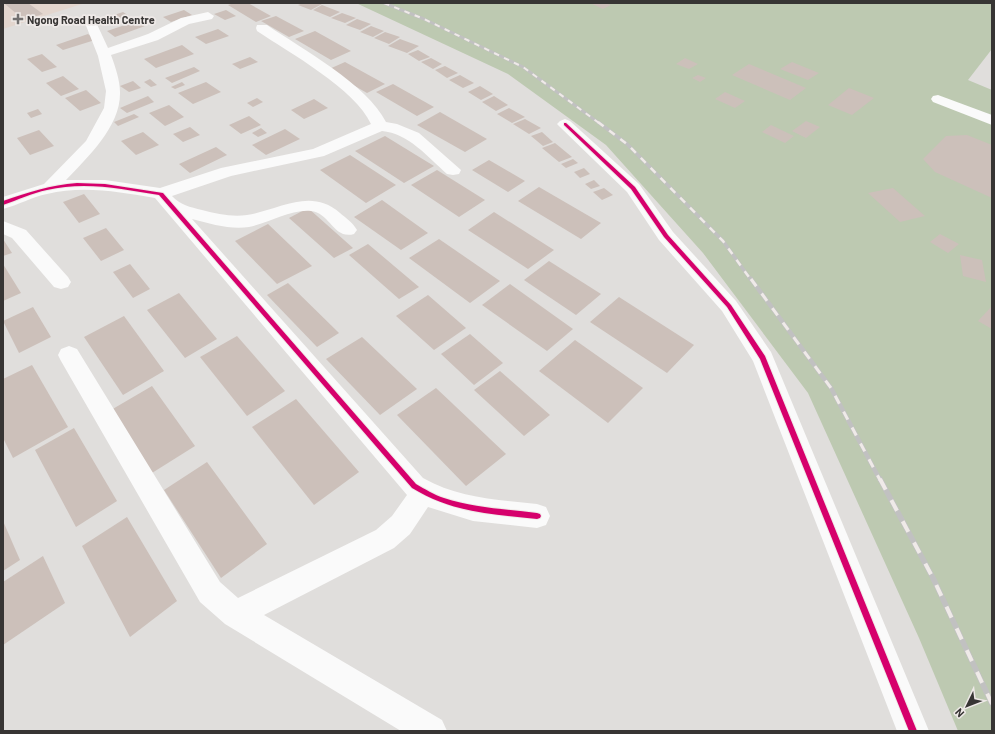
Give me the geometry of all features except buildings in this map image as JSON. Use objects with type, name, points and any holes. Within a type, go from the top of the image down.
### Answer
[{"type":"street","points":[[105,53],[153,36],[185,21],[208,16]]},
{"type":"street","points":[[50,187],[93,142],[111,108],[113,91],[105,53],[91,23]]},
{"type":"street","points":[[262,28],[356,93],[376,115],[380,126]]},
{"type":"street","points":[[938,99],[992,120]]},
{"type":"street","points":[[565,124],[633,188],[666,236],[729,306],[763,358],[913,731]]},
{"type":"street","points":[[167,201],[228,172],[318,153],[380,126],[392,127],[413,136],[453,170]]},
{"type":"street","points":[[7,197],[50,187],[93,184],[167,201],[225,220],[239,222],[250,221],[308,204],[320,207],[348,230]]},
{"type":"street","points":[[167,201],[414,486],[433,498],[453,505],[537,516]]},
{"type":"street","points":[[3,227],[19,234],[61,282]]},
{"type":"street","points":[[69,355],[210,592],[235,614],[431,731]]},
{"type":"street","points":[[235,614],[385,539],[401,525],[423,492]]},
{"type":"shaded area","name":"Ngong Road Health Centre","points":[[3,3],[85,3],[3,29]]},
{"type":"green space","points":[[356,3],[992,3],[992,49],[968,80],[992,90],[992,731],[958,731],[919,638],[808,393],[703,253],[606,145],[508,74]]},
{"type":"railway","points":[[384,3],[424,19],[523,67],[599,123]]},
{"type":"railway","points":[[598,122],[627,144],[723,241],[751,280]]},
{"type":"railway","points":[[751,279],[831,388],[880,480]]},
{"type":"railway","points":[[880,479],[933,578],[992,704]]},
{"type":"cycle path","points":[[565,124],[633,188],[666,236],[729,306],[763,358],[913,731]]},
{"type":"cycle path","points":[[3,203],[43,189],[77,184],[105,185],[161,194],[414,486],[442,501],[457,505],[489,511],[537,516]]},
{"type":"place","name":"Ngong Road Health Centre","points":[[18,19]]}]
